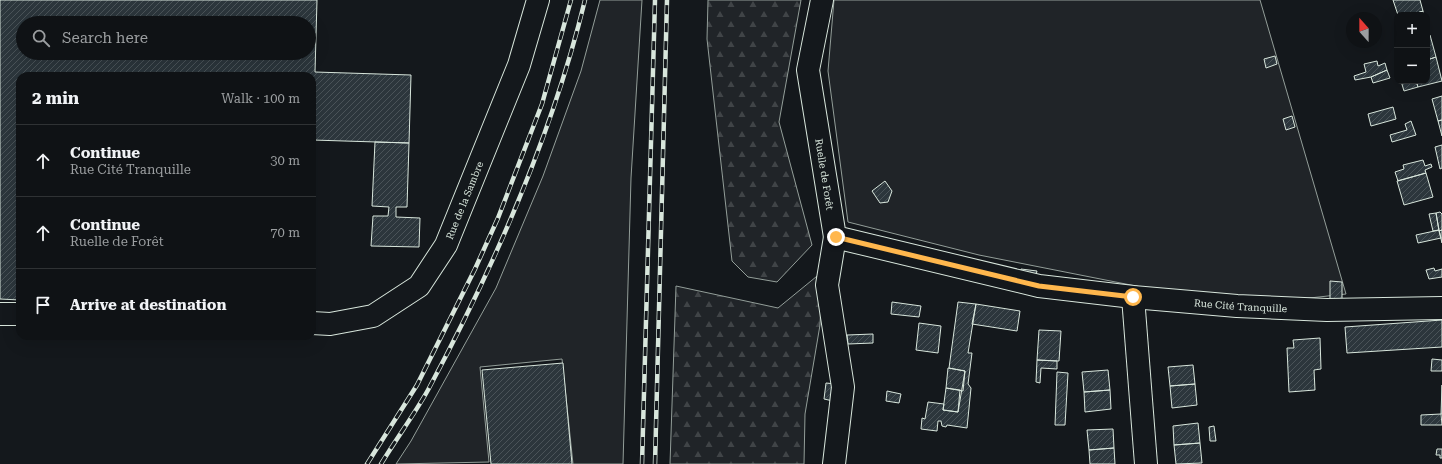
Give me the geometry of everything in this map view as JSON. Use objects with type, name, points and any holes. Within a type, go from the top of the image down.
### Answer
[{"type":"street","name":"Rue de la Sambre","points":[[316,323],[330,324],[373,316],[419,286],[448,237],[519,65],[538,0]]},
{"type":"street","name":"Ruelle de Forêt","points":[[822,0],[808,70],[836,237]]},
{"type":"street","name":"Rue Cité Tranquille","points":[[836,237],[1039,286],[1133,297],[1237,306],[1327,310],[1442,308]]},
{"type":"street","points":[[834,464],[843,387],[827,285],[836,237]]},
{"type":"street","points":[[1133,297],[1146,464]]},
{"type":"street","points":[[0,314],[16,314]]},
{"type":"green space","points":[[600,0],[642,0],[631,178],[623,464],[573,464],[562,359],[480,367],[489,462],[396,464],[411,441],[496,288],[543,176],[581,71]]},
{"type":"green space","points":[[708,0],[801,0],[779,122],[812,245],[777,282],[748,277],[732,261],[707,39]]},
{"type":"green space","points":[[834,0],[1260,0],[1346,294],[1237,306],[979,255],[848,222],[828,71]]},
{"type":"green space","points":[[822,272],[820,325],[805,414],[804,464],[670,464],[676,286],[778,308]]},
{"type":"building","points":[[0,0],[317,0],[316,36],[316,16],[16,16],[16,60],[315,60],[315,72],[16,72],[16,300],[0,299]]},
{"type":"building","points":[[1393,0],[1420,0],[1423,11],[1420,12],[1397,12]]},
{"type":"building","points":[[1430,35],[1436,57],[1430,59]]},
{"type":"building","points":[[1275,56],[1277,64],[1266,68],[1264,59]]},
{"type":"building","points":[[1436,57],[1442,81],[1430,84],[1430,59]]},
{"type":"building","points":[[1377,61],[1378,66],[1385,63],[1387,70],[1371,77],[1355,80],[1354,76],[1366,72],[1364,64]]},
{"type":"building","points":[[1387,70],[1390,78],[1373,83],[1371,77]]},
{"type":"building","points":[[316,72],[411,75],[409,143],[316,140]]},
{"type":"building","points":[[1402,84],[1417,84],[1418,87],[1404,91]]},
{"type":"building","points":[[1417,84],[1430,84],[1418,87]]},
{"type":"building","points":[[1442,96],[1442,120],[1438,121],[1432,99]]},
{"type":"building","points":[[1393,107],[1396,119],[1371,126],[1368,114]]},
{"type":"building","points":[[1292,116],[1295,127],[1286,130],[1283,119]]},
{"type":"building","points":[[1442,120],[1442,136],[1438,121]]},
{"type":"building","points":[[1411,121],[1416,135],[1392,142],[1390,135],[1407,130],[1405,124]]},
{"type":"building","points":[[375,142],[409,143],[407,207],[396,207],[396,217],[420,218],[419,247],[371,246],[373,216],[388,216],[389,207],[372,206]]},
{"type":"building","points":[[1442,145],[1442,168],[1440,169],[1435,147]]},
{"type":"building","points":[[1423,160],[1425,166],[1431,164],[1432,167],[1425,170],[1426,173],[1398,181],[1395,172],[1404,169],[1403,165]]},
{"type":"building","points":[[1426,173],[1433,197],[1404,205],[1397,181]]},
{"type":"building","points":[[885,181],[892,191],[888,202],[880,203],[872,191]]},
{"type":"building","points":[[1440,212],[1442,214],[1442,230],[1439,231],[1436,213]]},
{"type":"building","points":[[1436,213],[1439,230],[1433,231],[1429,214]]},
{"type":"building","points":[[1439,230],[1441,238],[1418,243],[1416,235]]},
{"type":"building","points":[[1442,230],[1442,243],[1439,231]]},
{"type":"building","points":[[1434,268],[1435,271],[1442,269],[1442,277],[1429,279],[1426,270]]},
{"type":"building","points":[[1021,269],[1037,271],[1035,279],[1019,276]]},
{"type":"building","points":[[1330,281],[1342,282],[1342,301],[1330,300]]},
{"type":"building","points":[[892,302],[921,306],[919,317],[891,314]]},
{"type":"building","points":[[958,302],[976,304],[968,353],[972,353],[968,384],[971,388],[967,428],[947,425],[946,427],[942,426],[941,421],[938,421],[937,431],[921,429],[922,418],[925,419],[928,402],[944,404],[943,410],[958,412],[965,371],[949,368]]},
{"type":"building","points":[[976,304],[1020,311],[1017,331],[972,324]]},
{"type":"building","points":[[1442,320],[1442,347],[1347,353],[1345,327]]},
{"type":"building","points":[[919,323],[941,326],[938,353],[916,350]]},
{"type":"building","points":[[1039,330],[1061,331],[1059,361],[1037,360]]},
{"type":"building","points":[[873,334],[873,343],[848,344],[847,335]]},
{"type":"building","points":[[1320,338],[1321,369],[1314,370],[1315,390],[1289,392],[1287,348],[1294,348],[1293,340]]},
{"type":"building","points":[[1432,359],[1442,360],[1442,371],[1431,371]]},
{"type":"building","points":[[1037,360],[1057,361],[1057,369],[1041,368],[1040,383],[1036,382]]},
{"type":"building","points":[[563,363],[572,464],[491,464],[482,370]]},
{"type":"building","points":[[1193,365],[1195,384],[1170,386],[1168,367]]},
{"type":"building","points":[[948,368],[965,371],[963,391],[946,388]]},
{"type":"building","points":[[1108,370],[1110,390],[1084,392],[1082,372]]},
{"type":"building","points":[[1057,372],[1068,373],[1065,425],[1055,425]]},
{"type":"building","points":[[826,383],[836,384],[833,401],[824,399]]},
{"type":"building","points":[[1195,384],[1197,405],[1172,408],[1170,386]]},
{"type":"building","points":[[1442,385],[1442,414],[1441,414]]},
{"type":"building","points":[[946,388],[960,390],[958,412],[943,410]]},
{"type":"building","points":[[1110,390],[1111,409],[1085,412],[1084,392]]},
{"type":"building","points":[[887,391],[901,394],[899,403],[886,401]]},
{"type":"building","points":[[1441,414],[1442,425],[1421,425],[1421,415]]},
{"type":"building","points":[[1198,423],[1200,443],[1174,445],[1173,426]]},
{"type":"building","points":[[1214,426],[1216,441],[1210,441],[1209,427]]},
{"type":"building","points":[[1113,429],[1114,448],[1089,450],[1087,430]]},
{"type":"building","points":[[1200,443],[1202,463],[1176,464],[1174,445]]},
{"type":"building","points":[[1114,448],[1115,464],[1090,464],[1089,450]]},
{"type":"building","points":[[1437,449],[1442,449],[1442,458],[1440,458],[1440,455],[1436,455]]},
{"type":"railway","points":[[367,464],[417,385],[475,269],[498,218],[542,104],[571,0]]},
{"type":"railway","points":[[381,464],[428,390],[476,296],[498,248],[519,200],[556,101],[585,0]]},
{"type":"railway","points":[[642,464],[655,0]]},
{"type":"railway","points":[[655,464],[667,0]]},
{"type":"route","points":[[836,237],[1039,286],[1133,297]]}]
